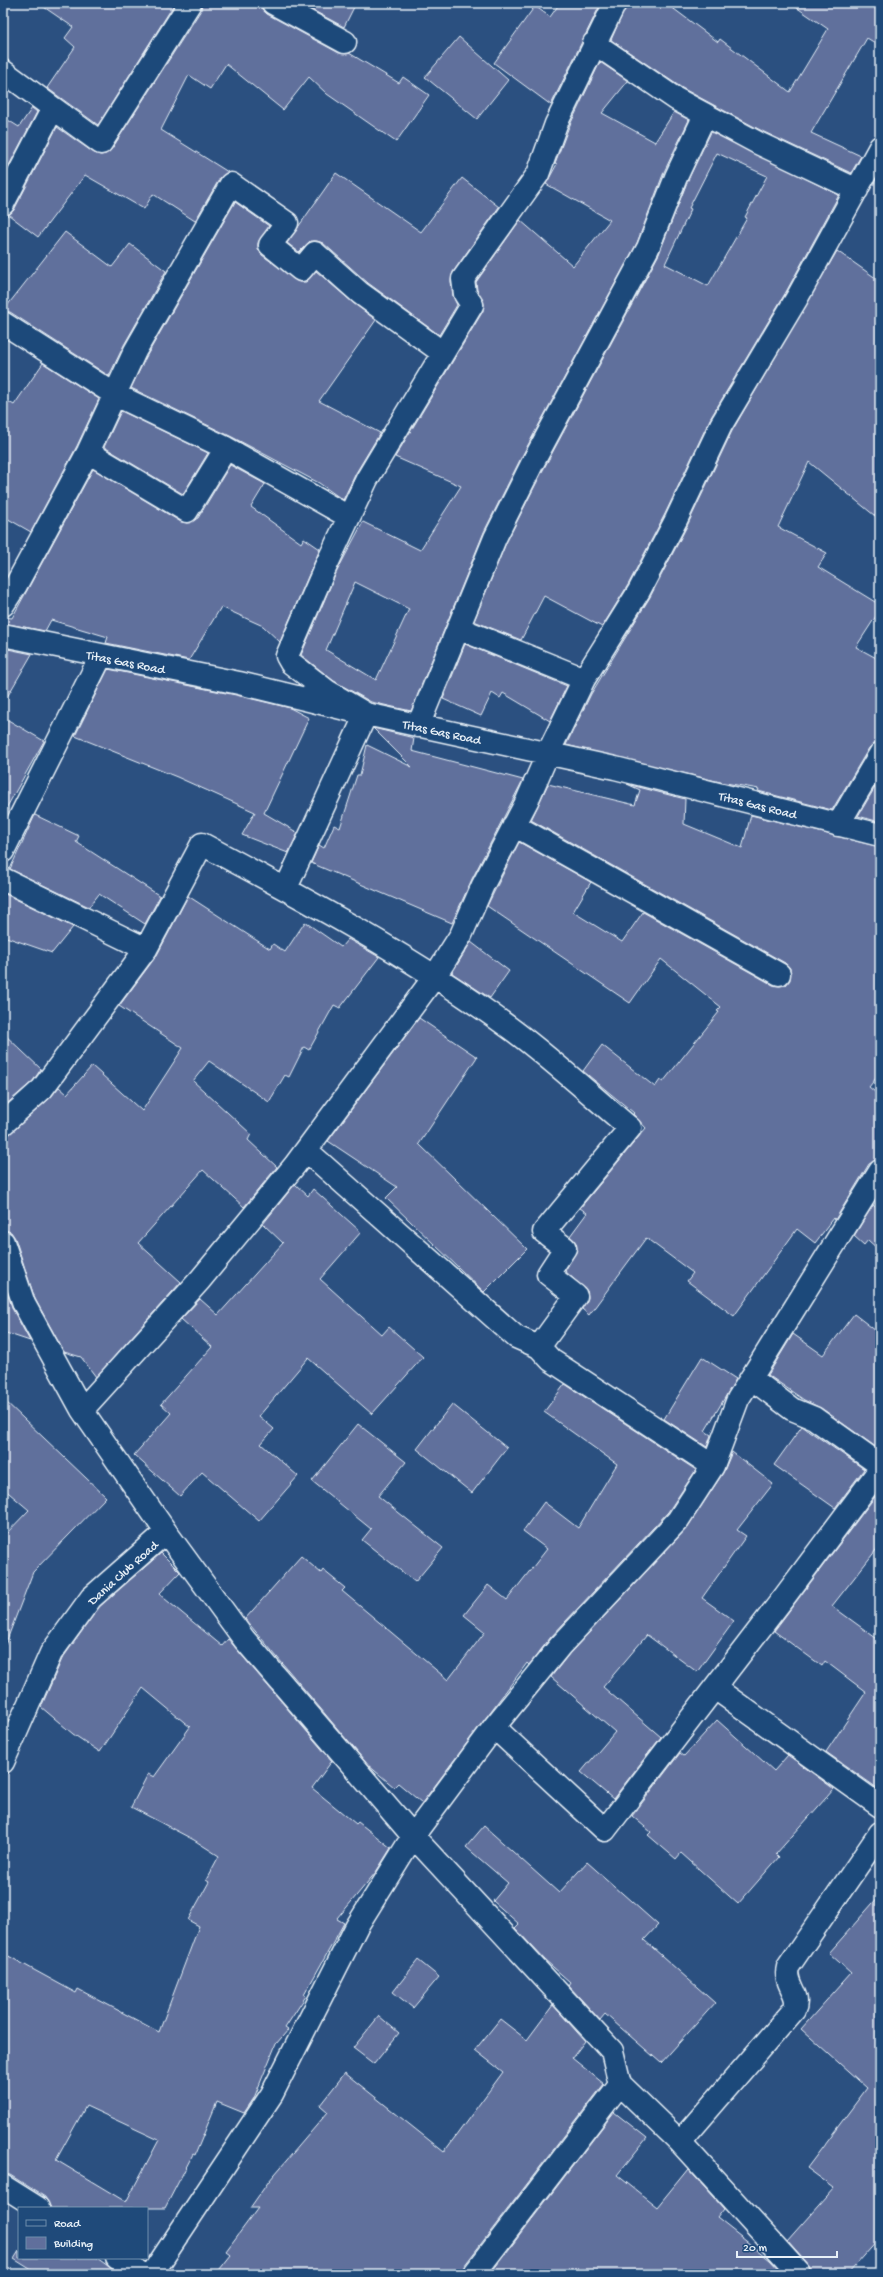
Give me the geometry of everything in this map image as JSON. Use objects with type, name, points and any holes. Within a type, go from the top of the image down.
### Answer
[{"type":"street","points":[[3,71],[101,143],[190,3]]},
{"type":"street","points":[[273,3],[345,42]]},
{"type":"street","points":[[286,888],[366,714],[327,691],[291,663],[287,656],[367,479],[472,305],[465,294],[463,279],[538,174],[556,124],[594,43],[615,3]]},
{"type":"street","points":[[594,43],[676,99],[758,143],[857,190]]},
{"type":"street","points":[[3,204],[53,108]]},
{"type":"street","points":[[418,726],[499,531],[648,248],[676,177],[705,115]]},
{"type":"street","points":[[82,1410],[200,1280],[306,1150],[435,976],[461,936],[483,885],[514,825],[584,679],[638,591],[676,520],[721,425],[797,298],[880,148]]},
{"type":"street","points":[[3,605],[16,586],[88,452],[114,394],[178,274],[231,184],[287,223],[270,245],[301,270],[315,253],[360,293],[443,353]]},
{"type":"street","points":[[3,323],[114,394],[226,448],[349,517]]},
{"type":"street","points":[[88,452],[188,511],[226,448]]},
{"type":"street","points":[[458,628],[584,679]]},
{"type":"street","name":"Titas Gas Road","points":[[3,635],[239,683],[418,726],[548,753],[880,835]]},
{"type":"street","points":[[3,851],[101,656]]},
{"type":"street","points":[[838,825],[880,754]]},
{"type":"street","points":[[514,825],[779,974]]},
{"type":"street","points":[[3,1124],[42,1089],[146,949],[202,844],[286,888],[435,976],[515,1032],[630,1128],[544,1232],[565,1248],[548,1274],[576,1296],[539,1347]]},
{"type":"street","points":[[3,879],[146,949]]},
{"type":"street","points":[[306,1150],[516,1337],[539,1347],[551,1360],[713,1466]]},
{"type":"street","points":[[152,2274],[272,2094],[357,1926],[413,1836],[494,1727],[560,1646],[678,1520],[713,1466],[738,1400],[880,1171]]},
{"type":"street","points":[[3,1242],[24,1304],[82,1410],[166,1532],[244,1638],[413,1836],[612,2051],[620,2084],[680,2142],[800,2274]]},
{"type":"street","points":[[751,1378],[792,1409],[814,1418],[880,1465]]},
{"type":"street","points":[[494,1727],[605,1830],[715,1688],[880,1469]]},
{"type":"street","name":"Dania Club Road","points":[[3,1762],[51,1652],[91,1598],[166,1532]]},
{"type":"street","points":[[715,1688],[880,1806]]},
{"type":"street","points":[[680,2142],[794,2010],[797,2004],[796,1998],[787,1981],[788,1966],[880,1833]]},
{"type":"street","points":[[474,2274],[620,2084]]},
{"type":"street","points":[[3,2186],[36,2207]]},
{"type":"street","points":[[119,2259],[142,2274]]},
{"type":"building","points":[[38,3],[175,3],[98,125],[47,88],[75,47],[65,38],[73,27]]},
{"type":"building","points":[[202,3],[261,3],[262,9],[267,14],[339,53],[349,53],[399,83],[403,77],[429,95],[396,142],[327,94],[309,77],[283,110],[226,64],[210,89],[189,75],[161,130],[228,172],[220,178],[195,221],[153,194],[144,209],[85,175],[38,237],[9,215],[14,210],[57,127],[94,153],[100,155],[106,154],[111,150],[201,10]]},
{"type":"building","points":[[299,3],[356,3],[344,27]]},
{"type":"building","points":[[560,3],[601,3],[551,105],[494,63],[535,6],[550,17]]},
{"type":"building","points":[[627,3],[666,3],[718,42],[720,39],[790,92],[828,29],[790,3],[870,3],[880,9],[880,46],[867,38],[811,133],[861,156],[851,173],[764,132],[682,88],[611,40]]},
{"type":"building","points":[[459,37],[508,80],[477,119],[425,77]]},
{"type":"building","points":[[600,62],[628,81],[602,113],[655,142],[674,112],[689,120],[664,172],[637,243],[521,458],[484,532],[411,711],[371,702],[334,681],[301,655],[336,573],[363,522],[420,550],[461,486],[395,457],[483,311],[484,304],[477,290],[476,282],[520,220],[573,266],[610,220],[546,184],[557,164],[555,163],[568,129]],"holes":[[[355,582],[409,609],[376,680],[326,650]]]},
{"type":"building","points":[[32,108],[37,112],[3,177],[3,117],[19,127]]},
{"type":"building","points":[[711,132],[839,195],[786,292],[710,419],[665,514],[628,585],[602,627],[544,596],[521,640],[474,621],[506,543],[543,470],[659,254],[687,182]],"holes":[[[717,153],[767,176],[745,217],[747,218],[708,286],[665,264],[691,209],[689,208]]]},
{"type":"building","points":[[336,173],[421,232],[462,178],[499,207],[453,272],[451,281],[453,296],[457,305],[439,335],[368,283],[323,243],[310,241],[299,252],[287,243]]},
{"type":"building","points":[[235,202],[269,226],[258,243],[258,249],[262,255],[299,282],[306,282],[316,271],[352,302],[376,320],[319,401],[380,433],[356,473],[343,500],[319,483],[232,437],[131,388],[146,357]]},
{"type":"building","points":[[65,232],[112,267],[130,244],[166,271],[124,345],[109,376],[10,312],[3,311]]},
{"type":"building","points":[[837,251],[880,281],[880,520],[809,462],[778,527],[827,553],[818,567],[880,605],[880,610],[856,647],[880,660],[880,742],[874,743],[869,748],[832,810],[758,791],[759,789],[720,782],[566,745],[591,694],[650,597],[687,526],[732,431]]},
{"type":"building","points":[[43,363],[99,399],[77,446],[31,532],[3,516],[3,398],[14,405]]},
{"type":"building","points":[[121,411],[208,453],[183,494],[104,447]]},
{"type":"building","points":[[230,465],[265,484],[251,507],[301,543],[304,538],[320,549],[280,642],[263,626],[221,607],[189,660],[106,643],[108,637],[51,620],[45,631],[3,623],[3,617],[12,618],[93,469],[181,522],[187,523],[198,518]]},
{"type":"building","points":[[465,644],[567,686],[550,721],[503,693],[500,698],[492,693],[481,716],[443,699]]},
{"type":"building","points":[[3,648],[32,654],[3,704]]},
{"type":"building","points":[[108,669],[236,695],[290,708],[309,718],[264,813],[298,833],[288,853],[242,835],[255,812],[177,777],[75,736]]},
{"type":"building","points":[[3,717],[44,741],[3,814]]},
{"type":"building","points":[[373,728],[414,738],[412,751],[523,780],[472,879],[452,923],[311,863],[319,845],[324,848],[334,825],[340,828],[357,775],[360,775],[367,745],[412,767]]},
{"type":"building","points":[[880,779],[880,822],[858,816]]},
{"type":"building","points":[[548,784],[635,805],[640,790],[627,784],[685,799],[684,824],[742,848],[751,815],[880,847],[880,1073],[869,1087],[880,1096],[880,1159],[869,1164],[835,1220],[834,1218],[815,1243],[797,1229],[734,1316],[687,1281],[693,1273],[646,1238],[589,1315],[582,1309],[588,1298],[587,1291],[565,1271],[577,1249],[576,1243],[570,1236],[587,1213],[580,1208],[646,1128],[633,1114],[634,1113],[583,1071],[602,1045],[655,1087],[660,1080],[663,1082],[719,1012],[717,1011],[721,1007],[661,959],[630,1003],[487,906],[519,842],[591,882],[573,912],[622,942],[643,912],[773,985],[786,985],[790,980],[790,968],[785,963],[531,820]]},
{"type":"building","points":[[35,815],[79,836],[76,842],[160,896],[145,924],[99,894],[89,907],[10,869]]},
{"type":"building","points":[[3,893],[73,927],[52,953],[3,936]]},
{"type":"building","points":[[188,896],[270,949],[273,944],[285,952],[305,922],[341,947],[348,939],[379,957],[340,1008],[334,1005],[309,1050],[304,1047],[289,1077],[285,1075],[269,1102],[209,1061],[193,1081],[251,1134],[248,1140],[277,1167],[244,1207],[203,1170],[138,1243],[181,1282],[96,1377],[81,1357],[64,1352],[35,1299],[15,1238],[11,1232],[3,1230],[3,1136],[11,1133],[50,1098],[59,1087],[67,1094],[92,1066],[142,1111],[183,1048],[119,1006],[157,955]]},
{"type":"building","points":[[471,942],[509,971],[490,998],[452,973]]},
{"type":"building","points":[[419,1018],[477,1057],[419,1144],[527,1249],[484,1292],[386,1198],[397,1187],[328,1141]]},
{"type":"building","points":[[3,1033],[41,1069],[33,1081],[3,1107]]},
{"type":"building","points":[[295,1184],[308,1196],[313,1189],[361,1232],[320,1279],[382,1335],[389,1327],[423,1357],[372,1414],[308,1358],[259,1416],[274,1429],[261,1444],[298,1476],[259,1521],[202,1472],[180,1496],[134,1455],[171,1413],[161,1404],[212,1347],[181,1319],[200,1299],[218,1315],[283,1243],[263,1224]]},
{"type":"building","points":[[873,1205],[880,1211],[880,1251],[868,1240],[864,1245],[854,1236]]},
{"type":"building","points":[[3,1281],[13,1310],[30,1341],[3,1332]]},
{"type":"building","points":[[854,1314],[880,1334],[880,1450],[821,1408],[804,1400],[768,1375],[793,1334],[823,1355]]},
{"type":"building","points":[[702,1357],[736,1379],[705,1431],[711,1435],[707,1447],[664,1419]]},
{"type":"building","points":[[565,1384],[696,1470],[668,1512],[551,1637],[529,1665],[527,1663],[422,1803],[398,1783],[394,1787],[368,1765],[245,1619],[301,1556],[321,1573],[323,1570],[345,1588],[342,1591],[448,1680],[485,1632],[464,1615],[488,1585],[507,1600],[547,1549],[523,1531],[544,1502],[578,1528],[617,1464],[544,1412]]},
{"type":"building","points":[[3,1399],[106,1497],[33,1572],[5,1645],[3,1644],[3,1537],[29,1510],[3,1488]]},
{"type":"building","points":[[452,1404],[507,1448],[472,1493],[417,1449]]},
{"type":"building","points":[[358,1424],[406,1462],[378,1496],[443,1548],[415,1582],[362,1540],[371,1529],[312,1481]]},
{"type":"building","points":[[802,1426],[864,1469],[835,1508],[774,1465]]},
{"type":"building","points":[[732,1452],[773,1484],[737,1530],[746,1536],[702,1598],[734,1621],[697,1672],[647,1635],[603,1687],[661,1737],[613,1799],[581,1772],[615,1732],[551,1677],[569,1654],[687,1528],[723,1473]]},
{"type":"building","points":[[880,1490],[880,1545],[832,1606],[880,1641],[880,1790],[826,1752],[866,1692],[825,1661],[822,1666],[774,1631]]},
{"type":"building","points":[[161,1553],[180,1572],[159,1594],[222,1646],[228,1639],[332,1761],[312,1788],[356,1824],[358,1822],[391,1848],[376,1872],[337,1919],[344,1923],[304,1995],[306,1996],[285,2028],[288,2030],[276,2044],[254,2098],[244,2113],[217,2102],[195,2155],[193,2154],[165,2208],[50,2207],[45,2197],[10,2175],[3,2174],[3,1953],[76,1993],[78,1989],[159,2032],[199,1926],[188,1920],[209,1882],[206,1880],[219,1856],[194,1840],[131,1807],[148,1774],[154,1777],[190,1727],[143,1688],[100,1752],[73,1734],[41,1707],[62,1659],[100,1606]],"holes":[[[86,2106],[159,2140],[126,2202],[56,2160]]]},
{"type":"building","points":[[717,1720],[774,1771],[788,1755],[834,1789],[776,1854],[779,1857],[738,1904],[681,1853],[676,1859],[648,1835],[651,1832],[632,1816],[680,1753],[684,1756]]},
{"type":"building","points":[[484,1826],[559,1893],[587,1862],[658,1925],[644,1940],[715,2003],[661,2063],[605,2014],[600,2020],[568,1985],[570,1982],[545,1960],[515,1928],[519,1924],[493,1901],[508,1883],[466,1847]]},
{"type":"building","points":[[880,1895],[880,2238],[848,2274],[812,2274],[809,2266],[787,2241],[834,2188],[807,2168],[867,2088],[801,2029],[851,1973],[829,1953]]},
{"type":"building","points":[[418,1960],[439,1977],[413,2008],[393,1992]]},
{"type":"building","points":[[553,2005],[585,2041],[572,2058],[604,2084],[464,2266],[462,2274],[216,2274],[231,2255],[226,2251],[258,2208],[250,2208],[269,2181],[328,2112],[320,2105],[345,2073],[444,2152],[503,2072],[475,2050],[500,2019],[527,2040]]},
{"type":"building","points":[[379,2016],[399,2033],[374,2064],[353,2048]]},
{"type":"building","points":[[614,2112],[647,2138],[617,2175],[657,2207],[688,2169],[724,2209],[717,2218],[770,2260],[783,2274],[490,2274]]},
{"type":"building","points":[[18,2253],[18,2259],[98,2259],[119,2274],[38,2274],[14,2259]]}]
